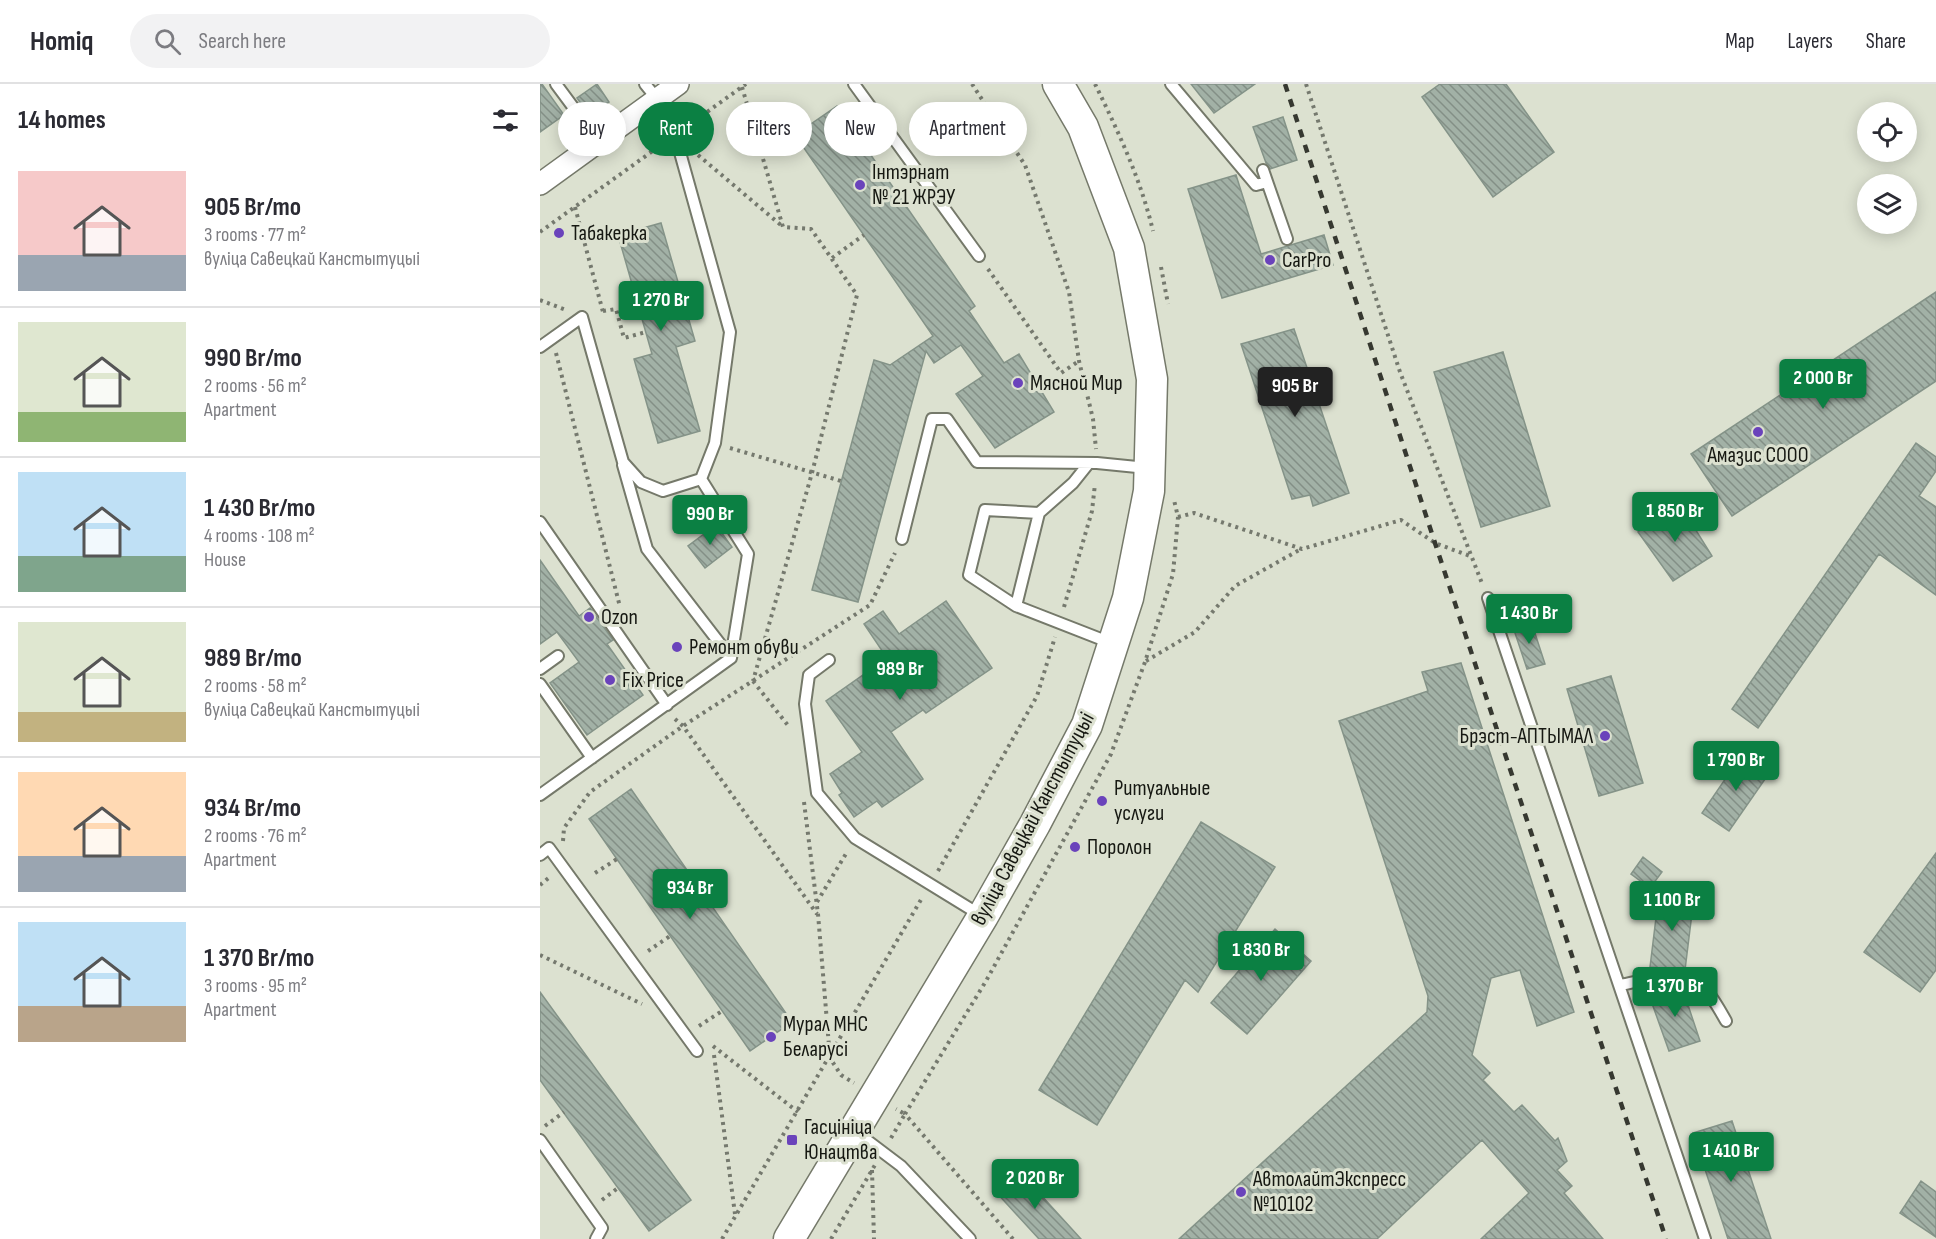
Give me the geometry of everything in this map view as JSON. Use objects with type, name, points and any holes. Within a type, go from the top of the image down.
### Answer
[{"type":"main road","name":"вуліца Савецкай Канстытуцыі","points":[[789,1239],[983,916],[1035,824],[1087,725],[1128,598],[1149,491],[1152,379],[1129,248],[1083,127],[1058,84]]},
{"type":"street","points":[[626,120],[661,91]]},
{"type":"street","points":[[540,184],[579,156]]},
{"type":"lane","points":[[556,84],[569,102]]},
{"type":"lane","points":[[855,84],[979,256]]},
{"type":"lane","points":[[1171,84],[1256,185],[1268,182]]},
{"type":"lane","points":[[681,156],[730,332],[715,443],[701,479]]},
{"type":"lane","points":[[1263,171],[1287,239]]},
{"type":"lane","points":[[540,347],[582,317],[647,549],[731,658]]},
{"type":"lane","points":[[902,539],[932,419],[947,419],[977,462],[1093,463],[1150,469]]},
{"type":"lane","points":[[622,462],[641,482],[663,491],[701,479]]},
{"type":"lane","points":[[1016,606],[1039,513],[1093,463]]},
{"type":"lane","points":[[540,795],[731,658],[748,554],[701,479]]},
{"type":"lane","points":[[1039,513],[985,510],[969,575],[1016,606],[1114,644]]},
{"type":"lane","points":[[540,522],[665,706]]},
{"type":"lane","points":[[1488,598],[1705,1239]]},
{"type":"lane","points":[[540,669],[558,656]]},
{"type":"lane","points":[[829,660],[809,675],[805,704],[817,793],[855,838],[983,916]]},
{"type":"lane","points":[[540,684],[592,758]]},
{"type":"lane","points":[[540,855],[549,848],[697,1052]]},
{"type":"lane","points":[[1620,986],[1675,977],[1690,979],[1704,987],[1726,1021]]},
{"type":"lane","points":[[854,1130],[901,1166],[970,1239]]},
{"type":"lane","points":[[540,1134],[602,1228],[596,1239]]},
{"type":"path","points":[[722,1239],[931,884],[1037,696],[1092,510],[1093,419],[1079,361],[1069,292],[1025,165],[972,84]]},
{"type":"path","points":[[1306,84],[1400,372],[1488,598]]},
{"type":"path","points":[[714,107],[744,86],[783,226]]},
{"type":"path","points":[[540,232],[646,156]]},
{"type":"path","points":[[700,156],[783,226],[811,229],[857,296],[812,473],[753,681]]},
{"type":"path","points":[[575,207],[603,312]]},
{"type":"path","points":[[832,258],[864,235]]},
{"type":"path","points":[[979,256],[1060,373],[1079,361]]},
{"type":"path","points":[[582,317],[616,309],[624,338],[646,333]]},
{"type":"path","points":[[553,338],[625,625],[623,641]]},
{"type":"path","points":[[715,443],[841,481]]},
{"type":"path","points":[[1178,517],[1194,513],[1302,549]]},
{"type":"path","points":[[1145,662],[1195,632],[1235,586],[1302,549],[1401,520],[1435,543],[1470,556]]},
{"type":"path","points":[[540,885],[562,867],[564,828],[590,792],[683,726],[870,605],[902,539]]},
{"type":"path","points":[[753,681],[796,735]]},
{"type":"path","points":[[665,706],[683,726],[818,914]]},
{"type":"path","points":[[802,791],[818,914],[830,1058],[841,1075],[846,1078]]},
{"type":"path","points":[[816,904],[855,838]]},
{"type":"path","points":[[595,873],[617,859]]},
{"type":"path","points":[[648,951],[670,936]]},
{"type":"path","points":[[540,955],[640,1003],[712,1046],[798,1112]]},
{"type":"path","points":[[699,1026],[722,1011]]},
{"type":"path","points":[[712,1046],[736,1216]]},
{"type":"path","points":[[540,1134],[564,1112]]},
{"type":"path","points":[[905,1114],[1013,1239]]},
{"type":"path","points":[[831,1239],[883,1151]]},
{"type":"path","points":[[872,1169],[874,1239]]},
{"type":"path","points":[[594,1206],[618,1188]]},
{"type":"building","points":[[540,84],[542,84],[558,107],[558,119],[540,132]]},
{"type":"building","points":[[597,84],[609,102],[580,102],[577,98]]},
{"type":"building","points":[[1191,84],[1255,84],[1214,113]]},
{"type":"building","points":[[1440,84],[1506,84],[1554,152],[1493,197],[1422,97]]},
{"type":"building","points":[[824,115],[824,156],[872,156],[975,306],[969,311],[1004,363],[1019,354],[1054,412],[995,448],[956,394],[983,376],[961,345],[934,363],[926,351],[858,602],[812,590],[874,360],[890,365],[933,336],[809,156],[812,156],[812,123]]},
{"type":"building","points":[[1283,117],[1297,160],[1270,169],[1253,127]]},
{"type":"building","name":"CarPro","points":[[1236,175],[1261,254],[1324,235],[1333,265],[1222,298],[1188,189]]},
{"type":"building","points":[[661,223],[695,341],[676,347],[700,431],[658,443],[634,359],[652,354],[618,235]]},
{"type":"building","points":[[1936,292],[1936,381],[1732,516],[1691,454]]},
{"type":"building","points":[[1294,329],[1349,493],[1313,506],[1310,495],[1292,499],[1241,344]]},
{"type":"building","points":[[1503,352],[1550,506],[1481,527],[1434,372]]},
{"type":"building","points":[[1916,443],[1936,457],[1936,471],[1919,496],[1936,507],[1936,595],[1879,554],[1758,728],[1732,709]]},
{"type":"building","points":[[1679,503],[1712,556],[1673,581],[1638,532]]},
{"type":"building","points":[[716,525],[732,547],[705,568],[688,546]]},
{"type":"building","points":[[540,560],[579,616],[590,608],[613,640],[607,644],[643,695],[587,735],[550,683],[579,662],[557,632],[540,644]]},
{"type":"building","points":[[946,601],[992,668],[926,713],[923,710],[891,732],[923,779],[882,807],[877,801],[854,817],[839,795],[842,793],[830,774],[862,752],[826,701],[887,658],[864,624],[883,611],[899,634]]},
{"type":"building","points":[[1531,621],[1545,664],[1527,669],[1513,627]]},
{"type":"building","points":[[1461,663],[1574,1012],[1537,1026],[1520,970],[1491,978],[1472,1055],[1490,1073],[1483,1080],[1514,1112],[1522,1105],[1555,1141],[1558,1138],[1567,1161],[1557,1170],[1572,1186],[1564,1193],[1603,1239],[1481,1239],[1529,1193],[1482,1140],[1377,1239],[1179,1239],[1427,1012],[1428,996],[1339,721],[1428,691],[1422,672]]},
{"type":"building","name":"Брэст-АПТЫМАЛ","points":[[1611,676],[1643,783],[1599,796],[1567,689]]},
{"type":"building","points":[[1743,753],[1770,772],[1729,831],[1702,813]]},
{"type":"building","points":[[631,789],[792,1022],[750,1051],[589,819]]},
{"type":"building","points":[[1201,822],[1275,867],[1198,992],[1185,980],[1097,1125],[1039,1090]]},
{"type":"building","points":[[1936,853],[1936,970],[1920,992],[1864,952]]},
{"type":"building","points":[[1643,857],[1662,872],[1650,888],[1631,874]]},
{"type":"building","points":[[1659,893],[1694,897],[1685,970],[1650,967]]},
{"type":"building","points":[[1275,929],[1311,961],[1247,1034],[1211,1003]]},
{"type":"building","points":[[1681,984],[1700,1041],[1669,1051],[1649,995]]},
{"type":"building","points":[[540,992],[691,1200],[649,1231],[540,1080]]},
{"type":"building","points":[[1732,1121],[1771,1239],[1728,1239],[1693,1133]]},
{"type":"building","points":[[1019,1171],[1081,1239],[1039,1239],[996,1192]]},
{"type":"building","points":[[1921,1181],[1936,1192],[1936,1237],[1900,1213]]},
{"type":"railway","points":[[1285,84],[1666,1239]]},
{"type":"place","name":"Інтэрнат № 21 ЖРЭУ","points":[[860,185]]},
{"type":"place","name":"Табакерка","points":[[559,233]]},
{"type":"place","name":"CarPro","points":[[1270,260]]},
{"type":"place","name":"Мясной Мир","points":[[1018,383]]},
{"type":"place","name":"Амазис СООО","points":[[1758,432]]},
{"type":"place","name":"Ozon","points":[[589,617]]},
{"type":"place","name":"Ремонт обуви","points":[[677,647]]},
{"type":"place","name":"Fix Price","points":[[610,680]]},
{"type":"place","name":"Брэст-АПТЫМАЛ","points":[[1605,736]]},
{"type":"place","name":"Ритуальные услуги","points":[[1102,801]]},
{"type":"place","name":"Поролон","points":[[1075,847]]},
{"type":"place","name":"Мурал МНС Беларусі","points":[[771,1037]]},
{"type":"place","name":"Гасцініца Юнацтва","points":[[792,1140]]},
{"type":"place","name":"АвтолайтЭкспресс №10102","points":[[1241,1192]]}]
